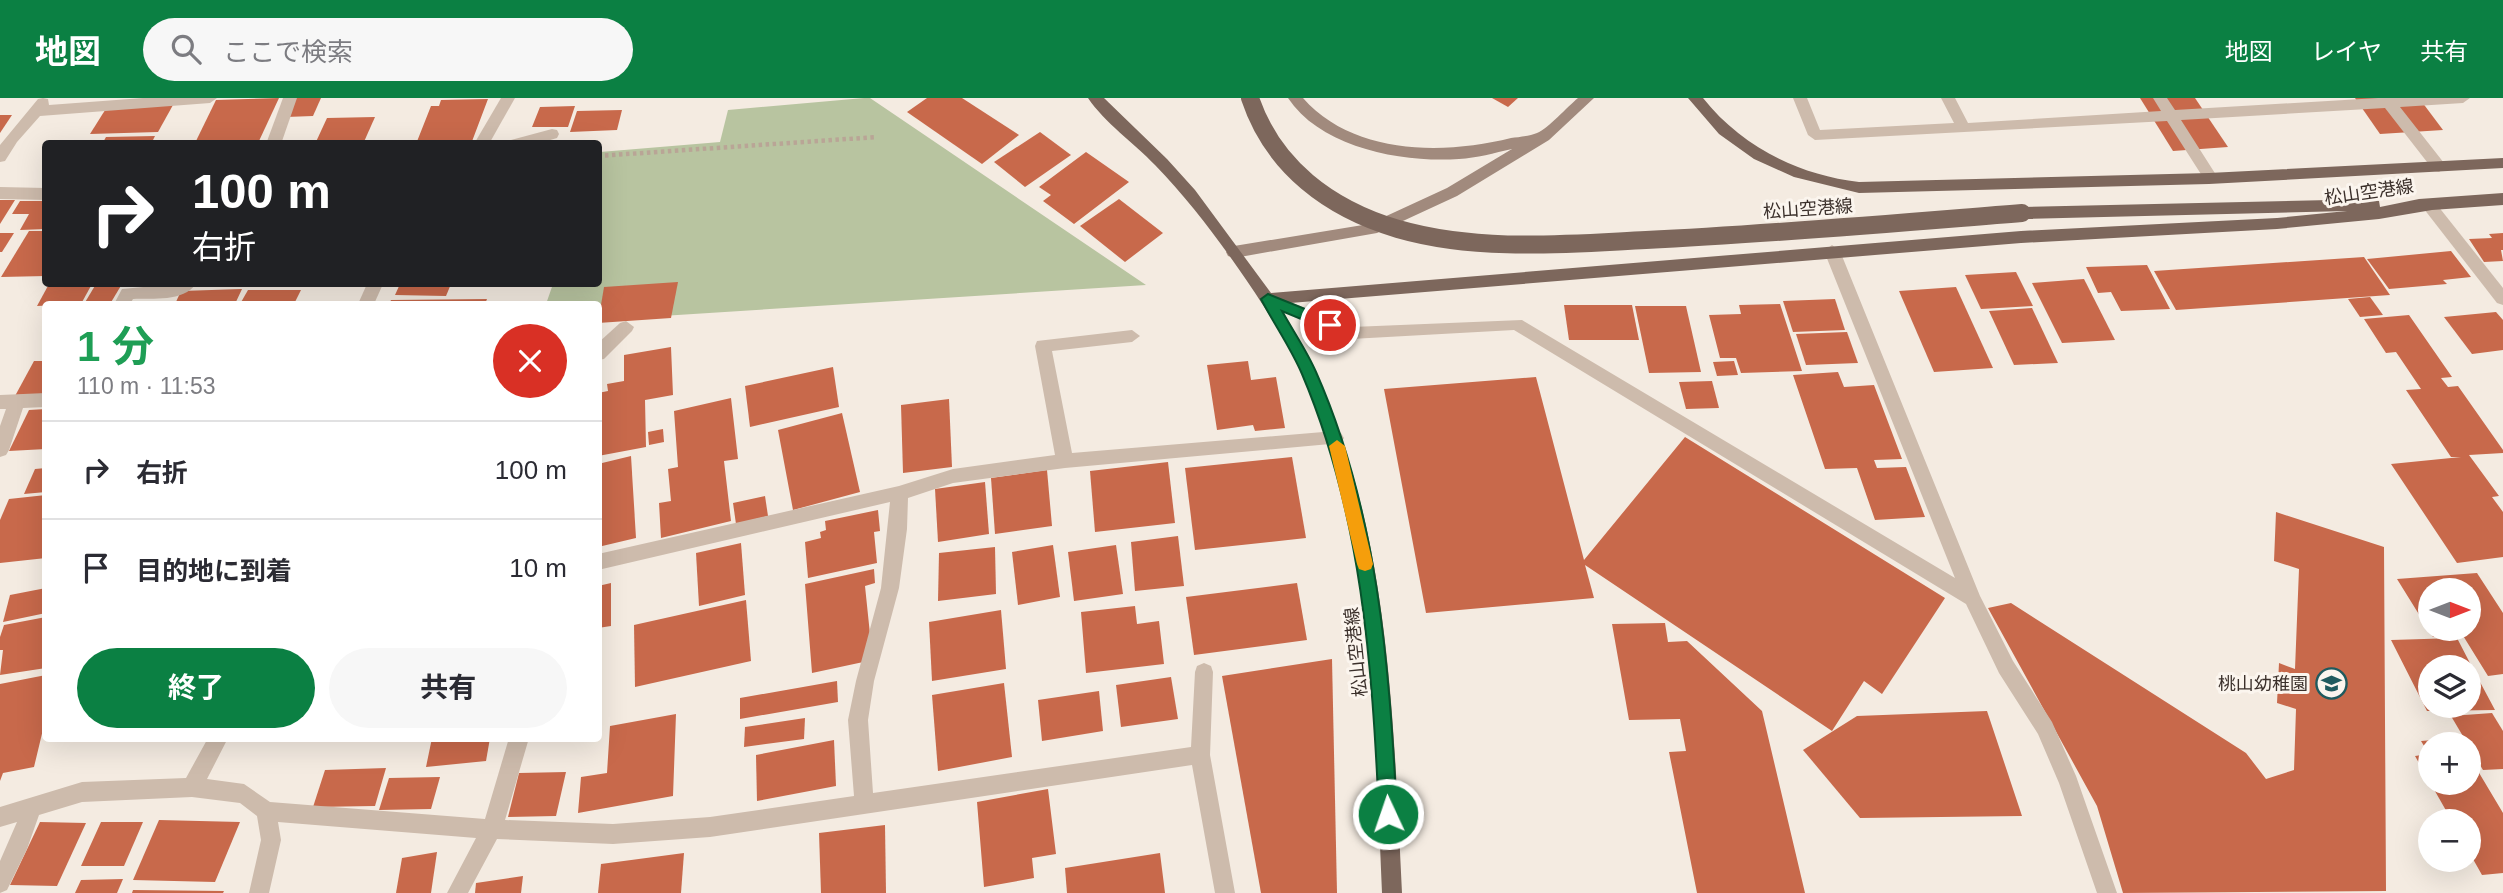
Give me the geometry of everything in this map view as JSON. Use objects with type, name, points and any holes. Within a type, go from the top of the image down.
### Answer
[{"type":"main road","name":"松山空港線","points":[[1095,98],[1171,173],[1268,299],[1308,370],[1335,438],[1371,591],[1381,684],[1392,893]]},
{"type":"main road","name":"松山空港線","points":[[1250,98],[1251,108],[1276,154],[1327,198],[1370,218],[1422,235],[1525,246],[1705,238],[2022,213],[2429,205],[2503,199]]},
{"type":"main road","name":"松山空港線","points":[[1695,98],[1711,121],[1740,144],[1776,165],[1844,186],[1910,187],[2211,178],[2503,163]]},
{"type":"main road","name":"松山空港線","points":[[1268,299],[1832,251],[2336,219],[2429,205]]},
{"type":"street","points":[[0,157],[12,138],[47,98]]},
{"type":"street","points":[[36,111],[210,98]]},
{"type":"street","points":[[274,140],[290,98]]},
{"type":"street","points":[[483,140],[508,98]]},
{"type":"street","points":[[1295,98],[1302,109],[1327,126],[1365,141],[1407,151],[1461,154],[1544,136]]},
{"type":"street","points":[[1234,252],[1372,229],[1452,192],[1544,136],[1587,98]]},
{"type":"street","points":[[1800,98],[1815,135],[2463,98]]},
{"type":"street","points":[[1948,98],[1964,128]]},
{"type":"street","points":[[2160,98],[2211,178]]},
{"type":"street","points":[[2387,101],[2439,167]]},
{"type":"street","points":[[530,140],[552,134]]},
{"type":"street","points":[[0,193],[42,194]]},
{"type":"street","points":[[2429,205],[2503,299]]},
{"type":"street","points":[[1832,251],[1972,597],[2007,667],[2045,728],[2069,783],[2107,893]]},
{"type":"street","points":[[124,301],[128,293],[174,291],[182,287]]},
{"type":"street","points":[[1268,299],[1351,333],[1516,324],[1972,597]]},
{"type":"street","points":[[602,350],[626,327]]},
{"type":"street","points":[[1065,461],[1043,346],[1132,336]]},
{"type":"street","points":[[0,450],[9,402],[42,400]]},
{"type":"street","points":[[602,561],[898,493],[953,476],[1065,461],[1335,438]]},
{"type":"street","points":[[863,804],[858,720],[865,681],[890,589],[898,529],[898,493]]},
{"type":"street","points":[[1204,672],[1200,755],[1225,893]]},
{"type":"street","points":[[192,787],[217,742]]},
{"type":"street","points":[[457,893],[492,829],[518,742]]},
{"type":"street","points":[[0,817],[82,792],[192,787],[244,794],[266,811],[492,829],[613,834],[710,827],[1200,755]]},
{"type":"street","points":[[0,883],[20,842],[32,807]]},
{"type":"street","points":[[258,893],[271,841],[266,811]]},
{"type":"path","points":[[602,156],[877,137]]},
{"type":"green space","points":[[870,98],[1146,285],[602,320],[602,301],[547,301],[552,287],[602,287],[602,152],[720,142],[728,110]]},
{"type":"building","points":[[279,98],[259,140],[196,140],[216,100]]},
{"type":"building","points":[[295,98],[321,98],[313,116],[286,117]]},
{"type":"building","points":[[927,98],[962,98],[1019,135],[982,164],[907,112]]},
{"type":"building","points":[[1492,98],[1518,98],[1508,107]]},
{"type":"building","points":[[2140,98],[2195,98],[2228,147],[2173,151]]},
{"type":"building","points":[[2355,98],[2419,98],[2443,130],[2380,134]]},
{"type":"building","points":[[488,99],[473,140],[418,140],[431,106],[439,106],[441,100]]},
{"type":"building","points":[[173,105],[158,132],[90,134],[107,107]]},
{"type":"building","points":[[575,106],[568,127],[532,127],[540,107]]},
{"type":"building","points":[[622,110],[617,130],[570,132],[577,111]]},
{"type":"building","points":[[0,115],[12,115],[0,133]]},
{"type":"building","points":[[375,117],[365,140],[317,140],[327,118]]},
{"type":"building","points":[[1040,132],[1071,155],[1025,187],[994,162]]},
{"type":"building","points":[[155,136],[153,140],[104,140],[106,137]]},
{"type":"building","points":[[1086,152],[1129,182],[1074,224],[1043,201],[1051,195],[1039,187]]},
{"type":"building","points":[[1119,199],[1163,233],[1125,262],[1080,226]]},
{"type":"building","points":[[0,200],[15,200],[0,224]]},
{"type":"building","points":[[20,201],[42,201],[42,229],[20,230],[29,214],[12,214]]},
{"type":"building","points":[[29,231],[42,231],[42,276],[1,277]]},
{"type":"building","points":[[0,233],[14,233],[2,252],[0,252]]},
{"type":"building","points":[[2503,233],[2503,261],[2484,262],[2469,239],[2492,238],[2489,234]]},
{"type":"building","points":[[2451,251],[2471,277],[2443,280],[2447,284],[2389,289],[2367,259]]},
{"type":"building","points":[[2364,257],[2390,295],[2176,310],[2154,271]]},
{"type":"building","points":[[2147,265],[2170,309],[2121,311],[2111,292],[2098,293],[2086,267]]},
{"type":"building","points":[[2016,272],[2033,306],[1981,309],[1965,275]]},
{"type":"building","points":[[2084,279],[2115,340],[2062,343],[2032,283]]},
{"type":"building","points":[[678,282],[671,318],[602,323],[604,287]]},
{"type":"building","points":[[47,287],[90,287],[83,301],[42,301],[42,306],[37,306]]},
{"type":"building","points":[[94,287],[120,287],[112,301],[86,301]]},
{"type":"building","points":[[399,287],[450,287],[446,296],[395,295]]},
{"type":"building","points":[[1956,287],[1993,368],[1934,372],[1899,291]]},
{"type":"building","points":[[242,289],[236,301],[176,301],[181,291]]},
{"type":"building","points":[[248,290],[301,290],[296,301],[242,301]]},
{"type":"building","points":[[2370,297],[2383,315],[2360,317],[2348,299]]},
{"type":"building","points":[[487,299],[486,301],[391,300]]},
{"type":"building","points":[[1835,299],[1845,330],[1793,332],[1783,301]]},
{"type":"building","points":[[1780,304],[1802,371],[1741,373],[1736,358],[1720,358],[1709,315],[1741,314],[1739,305]]},
{"type":"building","points":[[1564,305],[1632,305],[1639,340],[1569,340]]},
{"type":"building","points":[[1635,306],[1686,306],[1701,372],[1649,373]]},
{"type":"building","points":[[2032,308],[2058,363],[2014,365],[1989,311]]},
{"type":"building","points":[[2496,312],[2503,320],[2503,350],[2472,354],[2444,317]]},
{"type":"building","points":[[2409,315],[2452,377],[2441,378],[2448,387],[2458,386],[2503,450],[2503,453],[2469,455],[2499,496],[2492,497],[2503,512],[2503,557],[2457,563],[2391,464],[2461,457],[2451,457],[2406,390],[2421,389],[2396,352],[2386,353],[2364,319]]},
{"type":"building","points":[[1847,332],[1858,363],[1806,365],[1796,334]]},
{"type":"building","points":[[671,347],[673,395],[645,400],[646,447],[602,455],[602,392],[608,391],[607,384],[624,381],[624,355]]},
{"type":"building","points":[[34,361],[42,361],[42,395],[15,396]]},
{"type":"building","points":[[1248,361],[1251,380],[1276,377],[1285,428],[1255,431],[1253,425],[1217,430],[1207,365]]},
{"type":"building","points":[[1734,361],[1738,375],[1717,376],[1713,362]]},
{"type":"building","points":[[833,367],[839,407],[750,427],[745,386]]},
{"type":"building","points":[[1838,372],[1844,387],[1874,385],[1902,459],[1874,460],[1877,468],[1906,467],[1925,517],[1875,520],[1857,468],[1825,469],[1793,375]]},
{"type":"building","points":[[1536,377],[1584,560],[1685,437],[1945,598],[1882,694],[1864,681],[1832,731],[1585,565],[1594,598],[1426,613],[1384,389]]},
{"type":"building","points":[[1712,381],[1719,408],[1686,409],[1679,382]]},
{"type":"building","points":[[731,398],[738,459],[724,461],[731,521],[661,538],[659,503],[671,501],[668,469],[678,467],[674,411]]},
{"type":"building","points":[[949,399],[952,467],[903,473],[901,405]]},
{"type":"building","points":[[42,409],[42,449],[9,451],[29,410]]},
{"type":"building","points":[[842,413],[860,492],[793,510],[778,430]]},
{"type":"building","points":[[663,429],[664,442],[649,445],[648,432]]},
{"type":"building","points":[[631,456],[636,538],[602,546],[602,463]]},
{"type":"building","points":[[1292,457],[1306,538],[1195,550],[1185,468]]},
{"type":"building","points":[[1168,462],[1175,523],[1095,532],[1090,471]]},
{"type":"building","points":[[42,468],[42,492],[24,494],[35,469]]},
{"type":"building","points":[[1047,470],[1052,526],[995,534],[991,478]]},
{"type":"building","points":[[985,482],[989,534],[938,542],[935,489]]},
{"type":"building","points":[[42,495],[42,558],[0,563],[0,520],[9,499]]},
{"type":"building","points":[[765,496],[768,516],[736,524],[733,503]]},
{"type":"building","points":[[878,510],[880,531],[874,532],[877,563],[808,578],[805,542],[821,538],[820,532],[826,530],[825,521]]},
{"type":"building","points":[[2276,512],[2384,547],[2386,891],[2123,893],[2097,806],[1988,608],[2011,603],[2246,753],[2266,779],[2294,770],[2296,709],[2277,703],[2279,663],[2295,669],[2299,569],[2274,561]]},
{"type":"building","points":[[1178,536],[1184,586],[1135,591],[1131,542]]},
{"type":"building","points":[[741,543],[745,595],[699,606],[696,553]]},
{"type":"building","points":[[1053,545],[1060,597],[1018,605],[1012,552]]},
{"type":"building","points":[[1116,545],[1123,594],[1074,601],[1068,552]]},
{"type":"building","points":[[995,547],[996,594],[938,601],[939,553]]},
{"type":"building","points":[[874,569],[875,583],[865,586],[871,644],[868,661],[812,673],[805,584]]},
{"type":"building","points":[[2477,573],[2480,578],[2418,578],[2418,613],[2397,579]]},
{"type":"building","points":[[2482,581],[2503,613],[2503,674],[2488,676],[2481,665],[2481,655],[2475,655],[2466,641],[2482,640]]},
{"type":"building","points":[[611,583],[611,626],[602,627],[602,585]]},
{"type":"building","points":[[1297,583],[1307,640],[1194,655],[1186,597]]},
{"type":"building","points":[[42,589],[42,614],[3,622],[10,595]]},
{"type":"building","points":[[746,600],[751,661],[635,687],[634,625]]},
{"type":"building","points":[[1135,606],[1137,624],[1159,621],[1164,664],[1086,673],[1081,612]]},
{"type":"building","points":[[1001,610],[1006,669],[932,681],[929,622]]},
{"type":"building","points":[[42,618],[42,669],[0,675],[3,650],[0,650],[0,637],[4,625]]},
{"type":"building","points":[[1665,623],[1668,642],[1687,641],[1762,711],[1805,893],[1697,893],[1669,752],[1686,751],[1680,719],[1629,720],[1612,624]]},
{"type":"building","points":[[2391,640],[2459,641],[2466,655],[2418,655],[2418,693]]},
{"type":"building","points":[[1332,659],[1337,893],[1261,893],[1222,676]]},
{"type":"building","points":[[42,676],[42,734],[34,767],[3,773],[0,781],[0,684]]},
{"type":"building","points":[[1171,677],[1178,719],[1121,727],[1116,685]]},
{"type":"building","points":[[837,681],[838,702],[740,719],[740,698]]},
{"type":"building","points":[[1004,683],[1012,757],[938,771],[932,695]]},
{"type":"building","points":[[2481,683],[2495,710],[2481,710]]},
{"type":"building","points":[[1099,691],[1103,731],[1042,741],[1038,700]]},
{"type":"building","points":[[1987,711],[2022,816],[1860,818],[1803,750],[1857,716]]},
{"type":"building","points":[[2492,713],[2503,731],[2503,769],[2483,770],[2481,732],[2460,732],[2452,718],[2481,718],[2481,714]]},
{"type":"building","points":[[676,714],[673,796],[578,813],[581,777],[607,773],[610,726]]},
{"type":"building","points":[[805,718],[804,739],[744,747],[745,727]]},
{"type":"building","points":[[834,740],[836,786],[757,801],[756,755]]},
{"type":"building","points":[[431,742],[489,742],[486,761],[426,767]]},
{"type":"building","points":[[386,768],[375,806],[313,807],[325,770]]},
{"type":"building","points":[[566,772],[556,816],[508,817],[519,773]]},
{"type":"building","points":[[2481,776],[2503,813],[2503,873],[2482,875],[2480,872],[2481,809],[2445,809],[2437,795],[2481,795]]},
{"type":"building","points":[[440,777],[431,809],[379,810],[389,778]]},
{"type":"building","points":[[1048,789],[1056,854],[1032,858],[1034,878],[984,887],[977,802]]},
{"type":"building","points":[[159,820],[240,822],[215,882],[133,880]]},
{"type":"building","points":[[40,822],[86,823],[57,886],[10,885]]},
{"type":"building","points":[[101,822],[143,822],[124,866],[81,866]]},
{"type":"building","points":[[885,825],[886,893],[821,893],[819,833]]},
{"type":"building","points":[[437,852],[431,893],[396,893],[402,858]]},
{"type":"building","points":[[684,853],[681,893],[598,893],[601,864]]},
{"type":"building","points":[[1160,853],[1165,893],[1067,893],[1065,868]]},
{"type":"building","points":[[523,876],[521,893],[475,893],[476,883]]},
{"type":"building","points":[[123,879],[117,893],[75,893],[81,880]]},
{"type":"building","points":[[133,890],[224,891],[132,893]]},
{"type":"slow traffic","points":[[1337,446],[1365,564]]},
{"type":"place","name":"桃山幼稚園","points":[[2331,684]]},
{"type":"route","points":[[1330,325],[1268,299],[1308,370],[1335,438],[1354,511],[1371,591],[1381,684],[1388,814]]}]
